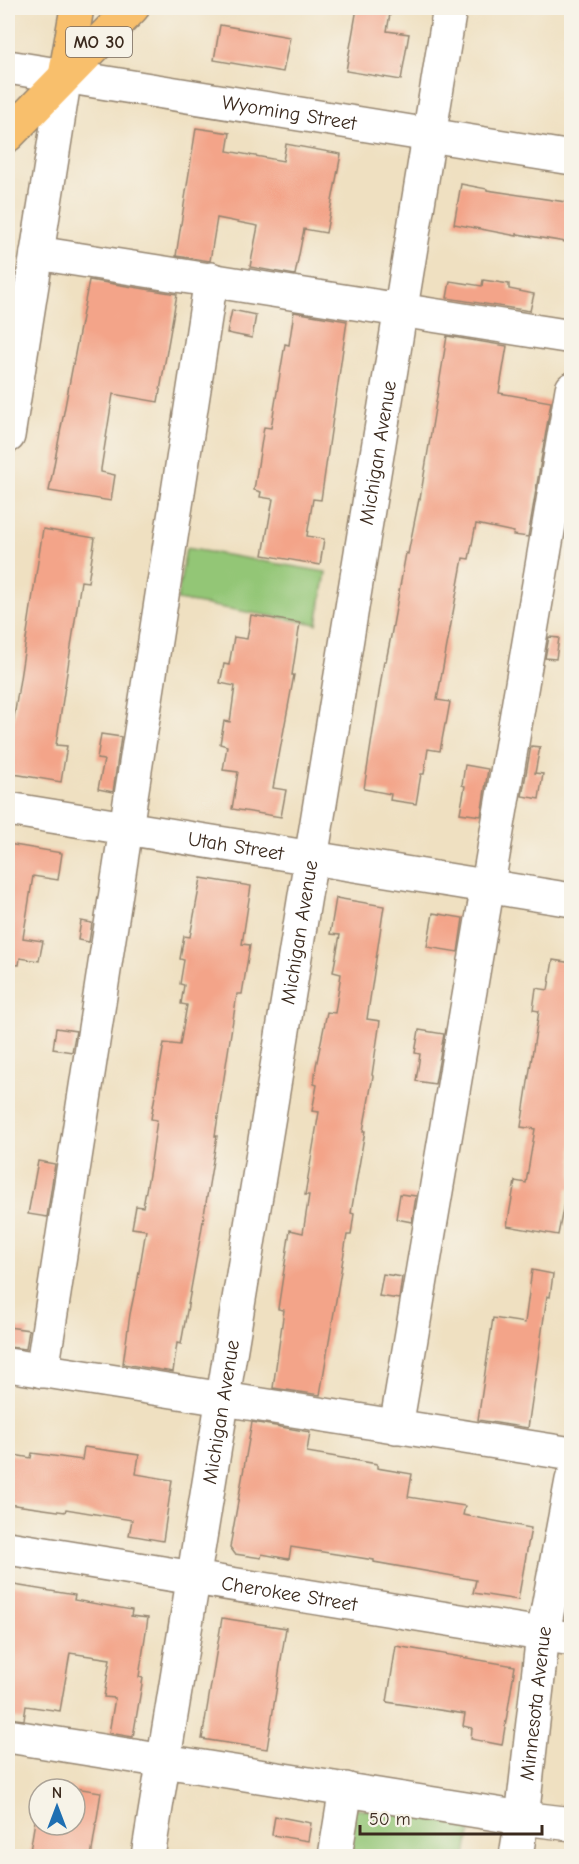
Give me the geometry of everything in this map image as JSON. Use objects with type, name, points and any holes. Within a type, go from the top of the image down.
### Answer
[{"type":"main road","points":[[65,76],[77,8]]},
{"type":"main road","name":"MO 30","points":[[8,135],[132,8]]},
{"type":"street","name":"Michigan Avenue","points":[[148,1857],[450,8]]},
{"type":"street","name":"Wyoming Street","points":[[8,67],[572,158]]},
{"type":"street","points":[[8,436],[65,76]]},
{"type":"street","points":[[37,253],[572,337]]},
{"type":"street","points":[[42,1371],[211,279]]},
{"type":"street","points":[[396,1427],[572,389]]},
{"type":"street","name":"Utah Street","points":[[8,809],[572,900]]},
{"type":"street","points":[[8,1365],[572,1454]]},
{"type":"street","name":"Minnesota Avenue","points":[[516,1857],[557,1636],[572,1480]]},
{"type":"street","name":"Cherokee Street","points":[[8,1548],[557,1636]]},
{"type":"street","points":[[8,1736],[572,1824]]},
{"type":"street","points":[[335,1857],[346,1790]]},
{"type":"green space","points":[[186,548],[326,572],[317,624],[177,600]]},
{"type":"green space","points":[[350,1807],[471,1826],[466,1856],[385,1856],[343,1850]]},
{"type":"building","points":[[357,8],[391,8],[387,31],[409,34],[401,80],[346,71]]},
{"type":"building","points":[[220,25],[290,37],[283,72],[214,60]]},
{"type":"building","points":[[196,128],[230,133],[227,151],[283,161],[286,144],[341,154],[326,233],[304,229],[295,275],[250,267],[258,226],[217,218],[210,261],[176,256]]},
{"type":"building","points":[[461,184],[572,203],[572,243],[517,234],[517,236],[454,224]]},
{"type":"building","points":[[89,280],[177,294],[158,402],[113,394],[101,469],[101,472],[115,475],[111,501],[49,491]]},
{"type":"building","points":[[483,280],[509,284],[509,289],[534,294],[530,311],[447,298],[450,281],[482,286]]},
{"type":"building","points":[[232,310],[256,315],[252,338],[227,333]]},
{"type":"building","points":[[294,312],[347,321],[321,500],[313,499],[307,536],[324,539],[320,565],[263,555],[273,499],[260,497],[261,492],[254,490],[264,427],[271,428],[285,344],[289,345]]},
{"type":"building","points":[[447,336],[507,346],[499,393],[551,402],[528,537],[476,524],[469,559],[463,558],[437,700],[450,702],[446,724],[440,751],[428,749],[416,804],[390,800],[391,794],[364,789],[384,661],[386,661],[406,553],[408,554],[420,499]]},
{"type":"building","points":[[43,529],[95,538],[88,582],[81,581],[56,745],[67,746],[61,782],[8,773],[8,736],[11,737]]},
{"type":"building","points":[[251,615],[300,623],[292,675],[294,675],[273,788],[286,790],[281,817],[232,809],[238,772],[223,770],[227,746],[220,744],[224,721],[230,722],[235,686],[220,683],[224,664],[229,665],[234,637],[247,639]]},
{"type":"building","points":[[549,637],[559,638],[556,659],[545,658]]},
{"type":"building","points":[[101,734],[121,737],[113,792],[98,789],[104,760],[97,759]]},
{"type":"building","points":[[531,746],[540,747],[535,773],[543,774],[539,799],[522,796]]},
{"type":"building","points":[[465,765],[488,769],[481,816],[460,813],[465,786],[462,785]]},
{"type":"building","points":[[8,844],[62,853],[58,880],[33,876],[23,938],[43,941],[39,961],[20,958],[19,965],[8,964]]},
{"type":"building","points":[[201,878],[251,886],[242,944],[250,945],[242,994],[237,994],[200,1239],[181,1344],[177,1343],[173,1372],[123,1364],[146,1230],[132,1228],[136,1206],[143,1207],[150,1169],[157,1120],[151,1119],[164,1043],[180,1045],[187,1005],[181,1004],[184,985],[180,984],[184,960],[180,959],[184,936],[190,937]]},
{"type":"building","points":[[336,898],[384,906],[367,1019],[380,1021],[373,1076],[351,1213],[354,1214],[351,1235],[347,1235],[320,1395],[273,1388],[284,1310],[278,1309],[290,1230],[303,1233],[309,1195],[305,1195],[319,1112],[312,1111],[317,1085],[314,1084],[316,1066],[327,1012],[335,1013],[341,974],[333,972],[340,935],[330,934]]},
{"type":"building","points":[[433,913],[463,918],[458,952],[427,947]]},
{"type":"building","points":[[81,921],[92,923],[89,942],[78,940]]},
{"type":"building","points":[[553,960],[572,963],[572,1189],[567,1188],[558,1235],[507,1226],[515,1181],[526,1183],[535,1129],[521,1127],[539,1011],[533,1010],[536,988],[548,990]]},
{"type":"building","points":[[56,1028],[76,1031],[72,1052],[53,1049]]},
{"type":"building","points":[[419,1030],[444,1034],[435,1084],[416,1081],[420,1054],[415,1053]]},
{"type":"building","points":[[38,1161],[55,1164],[47,1217],[28,1214]]},
{"type":"building","points":[[400,1194],[416,1196],[412,1222],[396,1219]]},
{"type":"building","points":[[532,1270],[553,1274],[550,1297],[547,1296],[528,1428],[478,1420],[493,1318],[525,1323]]},
{"type":"building","points":[[383,1274],[402,1277],[399,1299],[379,1296]]},
{"type":"building","points":[[8,1327],[29,1330],[26,1349],[8,1347]]},
{"type":"building","points":[[252,1422],[310,1432],[307,1452],[377,1464],[377,1468],[412,1474],[408,1497],[465,1506],[463,1515],[531,1528],[518,1600],[473,1593],[476,1580],[374,1562],[374,1560],[291,1547],[289,1559],[262,1554],[261,1558],[235,1554],[230,1547]]},
{"type":"building","points":[[84,1447],[139,1455],[136,1474],[172,1480],[163,1541],[129,1535],[132,1520],[66,1509],[65,1512],[8,1504],[8,1454],[31,1458],[32,1453],[82,1460]]},
{"type":"building","points":[[8,1584],[75,1595],[74,1600],[132,1610],[131,1616],[148,1618],[139,1677],[143,1678],[133,1737],[109,1733],[115,1698],[104,1697],[110,1659],[70,1653],[60,1711],[26,1706],[24,1720],[8,1718]]},
{"type":"building","points":[[222,1618],[286,1628],[267,1749],[202,1739]]},
{"type":"building","points":[[396,1646],[515,1666],[502,1745],[471,1739],[472,1728],[463,1726],[465,1714],[387,1702]]},
{"type":"building","points":[[87,1790],[101,1792],[91,1857],[29,1857],[32,1837],[87,1837]]},
{"type":"building","points":[[275,1816],[311,1823],[308,1841],[272,1835]]}]
